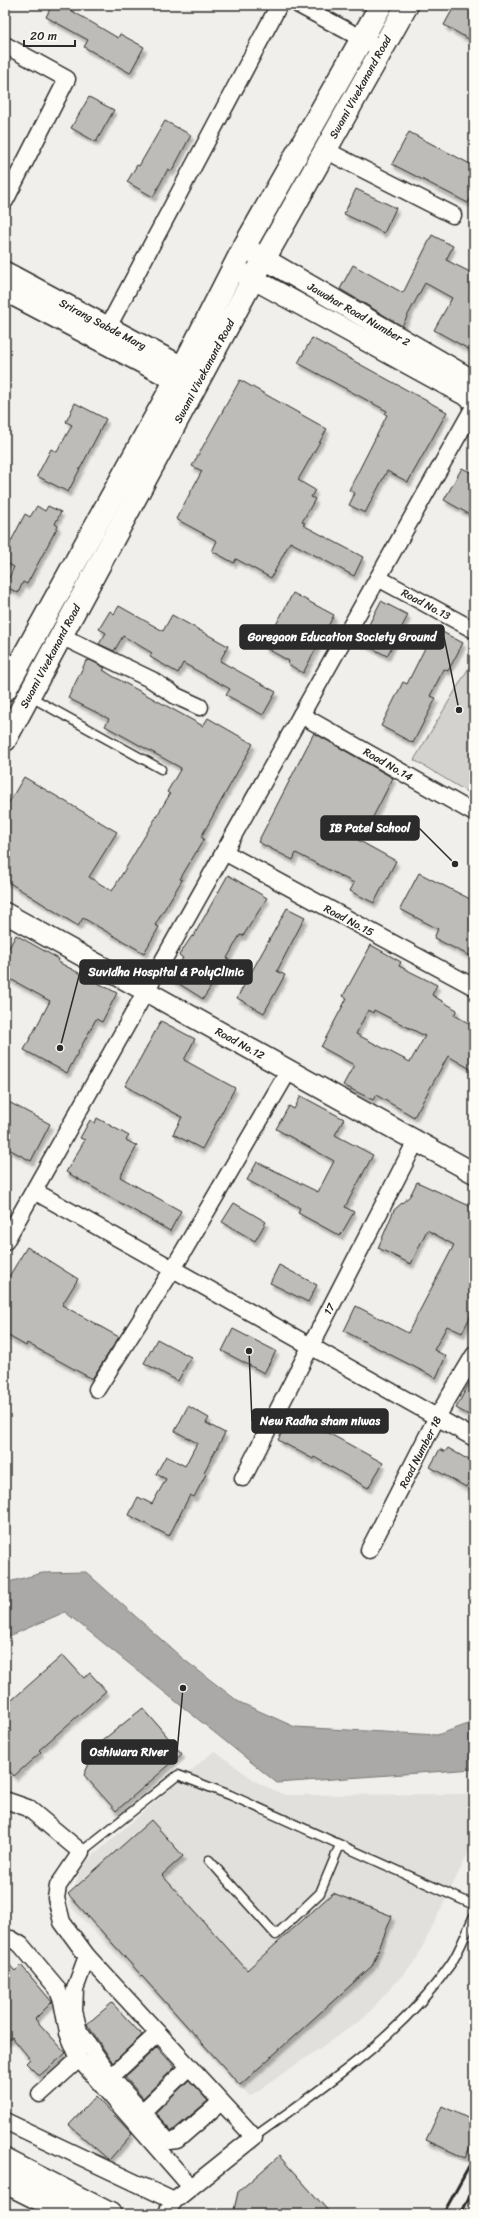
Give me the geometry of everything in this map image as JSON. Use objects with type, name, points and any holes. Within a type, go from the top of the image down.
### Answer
[{"type":"main road","name":"Swami Vivekanand Road","points":[[5,740],[61,636],[188,378],[244,247],[381,5]]},
{"type":"main road","name":"Swami Vivekanand Road","points":[[5,690],[188,378],[253,279],[406,5]]},
{"type":"main road","points":[[5,2160],[110,2214]]},
{"type":"main road","points":[[5,2182],[69,2214]]},
{"type":"street","points":[[108,327],[279,5]]},
{"type":"street","points":[[299,5],[381,48]]},
{"type":"street","points":[[5,45],[67,78],[5,201]]},
{"type":"street","points":[[325,150],[453,215]]},
{"type":"street","name":"Jawahar Road Number 2","points":[[244,247],[474,381]]},
{"type":"street","name":"Jawahar Road Number 2","points":[[234,269],[474,400]]},
{"type":"street","name":"Srirang Sabde Marg","points":[[5,272],[108,327],[188,378]]},
{"type":"street","name":"Srirang Sabde Marg","points":[[5,290],[188,378]]},
{"type":"street","points":[[5,1242],[474,407]]},
{"type":"street","name":"Road No.13","points":[[378,578],[474,630]]},
{"type":"street","points":[[61,636],[152,680],[176,696],[200,707]]},
{"type":"street","name":"Road No.14","points":[[301,715],[474,813]]},
{"type":"street","name":"Road No.15","points":[[224,852],[474,987]]},
{"type":"street","name":"Road No.12","points":[[5,913],[474,1173]]},
{"type":"street","points":[[97,1390],[174,1269],[289,1070]]},
{"type":"street","name":"17","points":[[243,1478],[416,1141]]},
{"type":"street","points":[[34,1191],[474,1438]]},
{"type":"street","name":"Road Number 18","points":[[369,1550],[437,1417],[474,1355]]},
{"type":"street","points":[[5,1800],[28,1808],[81,1852],[58,1886],[56,1898],[62,1922],[87,1956],[254,2137],[191,2187],[170,2208],[5,2121]]},
{"type":"street","points":[[5,1939],[11,1939],[21,1945],[57,1988],[62,2001],[68,2033],[79,2059],[191,2187]]},
{"type":"street","points":[[87,1956],[75,1989],[75,2021],[79,2031],[111,2077],[166,2139],[172,2142],[221,2102]]},
{"type":"street","points":[[111,2077],[158,2033]]},
{"type":"street","points":[[40,2094],[79,2059]]},
{"type":"street","points":[[142,2112],[189,2067]]},
{"type":"lane","points":[[29,696],[161,769]]},
{"type":"lane","points":[[81,1852],[178,1775],[230,1795],[474,1905]]},
{"type":"lane","points":[[209,1860],[276,1935],[320,1892],[340,1845]]},
{"type":"lane","points":[[254,2137],[377,2046],[422,2002],[451,1964],[474,1916]]},
{"type":"shaded area","points":[[474,659],[474,796],[414,760]]},
{"type":"shaded area","points":[[86,1572],[182,1658],[239,1702],[295,1727],[437,1735],[474,1722],[474,1769],[277,1783],[65,1612],[5,1638],[5,1583],[42,1573]]},
{"type":"shaded area","points":[[214,1751],[260,1784],[285,1795],[474,1794],[474,1841],[416,1960],[364,2018],[250,2096],[70,1906],[81,1866]]},
{"type":"building","points":[[52,5],[62,5],[118,38],[120,34],[144,47],[130,73],[84,47],[88,40],[46,17]]},
{"type":"building","points":[[455,5],[474,5],[474,42],[444,25]]},
{"type":"building","points":[[89,97],[114,110],[96,142],[71,128]]},
{"type":"building","points":[[165,121],[191,135],[172,171],[168,169],[153,197],[127,182],[137,165],[139,166]]},
{"type":"building","points":[[409,132],[474,166],[474,193],[468,203],[392,164]]},
{"type":"building","points":[[356,189],[396,208],[384,233],[344,214]]},
{"type":"building","points":[[432,235],[453,246],[446,260],[474,274],[474,352],[434,330],[452,298],[425,283],[402,326],[340,289],[353,265],[403,293]]},
{"type":"building","points":[[312,338],[447,412],[408,482],[387,471],[365,513],[349,505],[355,493],[349,490],[387,415],[385,414],[387,411],[298,363]]},
{"type":"building","points":[[240,380],[327,429],[298,480],[315,490],[311,497],[315,499],[302,522],[305,523],[303,525],[363,557],[354,576],[290,542],[271,578],[236,559],[234,563],[212,551],[217,541],[176,519],[202,471],[192,466]]},
{"type":"building","points":[[75,403],[106,419],[68,492],[37,476],[51,449],[57,452],[72,425],[66,422]]},
{"type":"building","points":[[462,468],[474,474],[474,517],[444,500]]},
{"type":"building","points":[[37,506],[45,511],[48,506],[61,512],[55,524],[58,526],[27,584],[23,582],[18,593],[5,586],[14,567],[5,562],[5,553],[25,514],[30,517]]},
{"type":"building","points":[[293,593],[334,615],[303,673],[288,664],[289,661],[264,647]]},
{"type":"building","points":[[381,601],[408,615],[387,656],[360,642]]},
{"type":"building","points":[[119,606],[163,631],[172,615],[228,646],[220,661],[276,692],[263,715],[226,695],[230,689],[183,663],[178,673],[150,657],[152,653],[123,636],[114,651],[99,644],[106,633],[99,629],[110,611],[114,614]]},
{"type":"building","points":[[435,628],[463,643],[448,671],[444,669],[430,696],[436,698],[413,743],[381,726],[403,682],[407,684]]},
{"type":"building","points":[[90,660],[105,668],[103,670],[114,677],[203,726],[208,718],[253,744],[201,837],[204,839],[180,879],[182,880],[155,925],[159,927],[144,953],[83,918],[78,926],[5,880],[5,809],[24,777],[117,832],[89,877],[112,891],[170,794],[167,792],[181,768],[105,726],[109,719],[68,698],[86,661]]},
{"type":"building","points":[[314,733],[393,778],[372,819],[370,818],[358,840],[396,861],[374,903],[350,891],[354,883],[296,853],[293,860],[258,842]]},
{"type":"building","points":[[419,873],[474,901],[474,958],[434,938],[438,929],[400,909]]},
{"type":"building","points":[[228,875],[267,898],[243,936],[240,935],[227,958],[229,959],[203,999],[170,978],[183,958],[179,955],[192,936],[193,937]]},
{"type":"building","points":[[287,908],[305,917],[277,971],[285,975],[264,1013],[237,998]]},
{"type":"building","points":[[16,935],[59,959],[58,962],[117,993],[102,1022],[96,1019],[67,1073],[24,1050],[50,1001],[5,976],[5,955]]},
{"type":"building","points":[[371,945],[401,962],[399,966],[437,985],[432,995],[457,1010],[454,1015],[474,1026],[474,1071],[448,1056],[414,1117],[376,1095],[373,1100],[343,1085],[354,1065],[321,1047],[347,998],[343,996]],"holes":[[[368,1010],[373,1013],[374,1010],[425,1036],[410,1062],[356,1034]]]},
{"type":"building","points":[[161,1021],[195,1039],[184,1060],[235,1088],[202,1149],[173,1134],[182,1117],[125,1086]]},
{"type":"building","points":[[301,1096],[344,1119],[335,1135],[373,1155],[345,1207],[354,1212],[340,1236],[298,1213],[300,1208],[247,1180],[257,1162],[318,1192],[334,1161],[276,1129],[289,1106],[294,1109]]},
{"type":"building","points":[[5,1100],[50,1124],[31,1161],[5,1147]]},
{"type":"building","points":[[97,1118],[129,1136],[126,1140],[137,1146],[120,1177],[181,1211],[170,1231],[66,1172],[85,1140],[80,1138],[90,1120],[95,1123]]},
{"type":"building","points":[[417,1182],[474,1208],[474,1309],[462,1333],[447,1326],[434,1350],[446,1356],[436,1378],[344,1331],[356,1306],[408,1333],[454,1245],[427,1230],[411,1264],[378,1248],[394,1210],[410,1196]]},
{"type":"building","points":[[234,1203],[266,1222],[255,1241],[222,1222]]},
{"type":"building","points":[[27,1247],[78,1279],[62,1305],[119,1337],[92,1379],[27,1343],[26,1346],[5,1334],[5,1283]]},
{"type":"building","points":[[279,1265],[317,1285],[308,1302],[270,1283]]},
{"type":"building","points":[[233,1329],[276,1351],[264,1373],[222,1351]]},
{"type":"building","points":[[157,1339],[191,1357],[178,1381],[144,1363]]},
{"type":"building","points":[[474,1374],[474,1418],[456,1408]]},
{"type":"building","points":[[188,1406],[209,1418],[206,1423],[225,1433],[204,1472],[206,1474],[194,1497],[190,1495],[169,1536],[129,1515],[138,1497],[152,1504],[166,1479],[156,1474],[166,1456],[185,1466],[197,1443],[175,1431]]},
{"type":"building","points":[[292,1413],[383,1463],[368,1488],[314,1457],[313,1459],[278,1440]]},
{"type":"building","points":[[448,1448],[474,1463],[474,1473],[466,1487],[430,1467],[440,1449],[445,1452]]},
{"type":"building","points":[[63,1655],[84,1678],[90,1673],[106,1691],[39,1750],[41,1752],[14,1776],[5,1766],[5,1706]]},
{"type":"building","points":[[143,1708],[182,1754],[116,1811],[84,1775],[98,1744]]},
{"type":"building","points":[[151,1820],[183,1856],[162,1875],[247,1970],[333,1893],[392,1916],[372,1966],[240,2085],[68,1894]]},
{"type":"building","points":[[5,1960],[15,1971],[21,1965],[52,2002],[35,2019],[66,2053],[39,2076],[26,2063],[30,2059],[12,2037],[5,2043]]},
{"type":"building","points":[[112,2003],[142,2035],[113,2063],[87,2024]]},
{"type":"building","points":[[157,2047],[175,2067],[143,2098],[125,2077]]},
{"type":"building","points":[[189,2080],[208,2101],[172,2131],[155,2113]]},
{"type":"building","points":[[96,2096],[132,2134],[109,2160],[69,2125]]},
{"type":"building","points":[[442,2106],[474,2121],[474,2138],[465,2158],[426,2140]]},
{"type":"building","points":[[279,2156],[331,2214],[233,2214],[238,2192]]},
{"type":"railway","points":[[443,2214],[474,2158]]},
{"type":"railway","points":[[461,2214],[474,2187]]},
{"type":"place","name":"Goregaon Education Society Ground","points":[[459,710]]},
{"type":"place","name":"IB Patel School","points":[[455,864]]},
{"type":"place","name":"Suvidha Hospital & PolyClinic","points":[[60,1048]]},
{"type":"place","name":"New Radha sham niwas","points":[[249,1351]]},
{"type":"place","name":"Oshiwara River","points":[[183,1688]]}]
